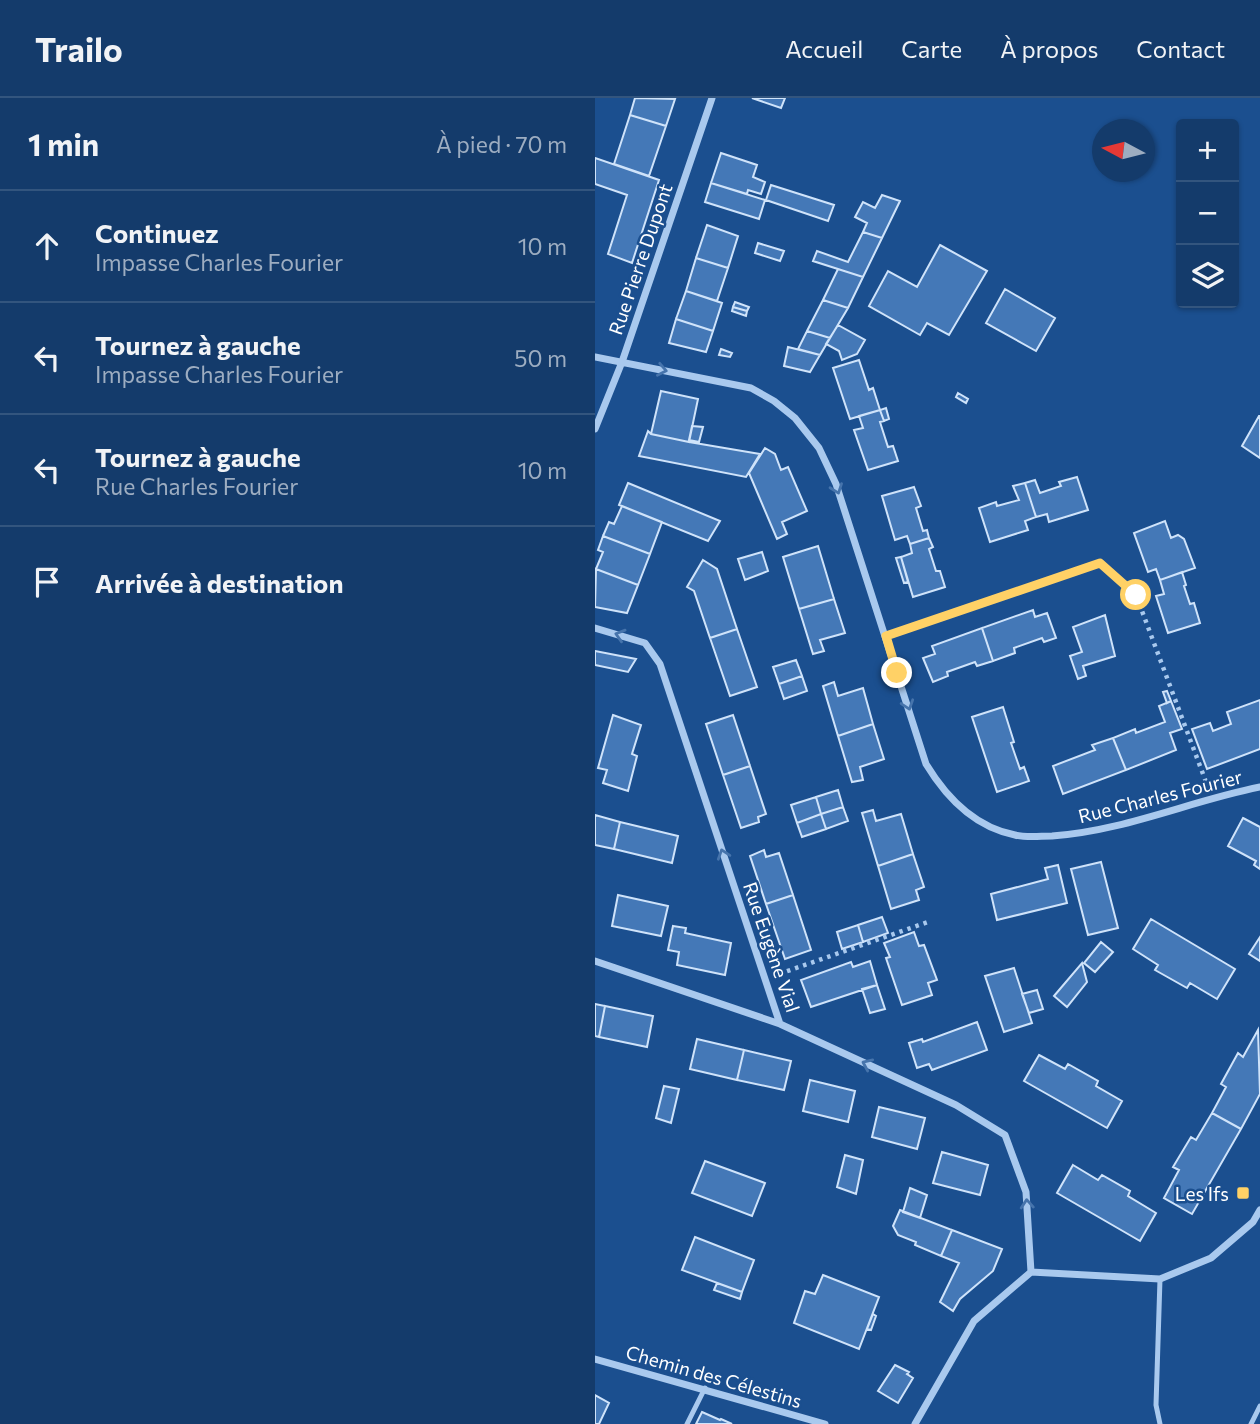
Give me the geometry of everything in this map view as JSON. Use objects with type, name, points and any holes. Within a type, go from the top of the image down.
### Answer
[{"type":"street","name":"Rue Pierre Dupont","points":[[595,429],[622,362],[712,98]]},
{"type":"street","name":"Rue Charles Fourier","points":[[595,357],[751,388],[774,401],[795,418],[819,448],[836,484],[926,764],[950,798],[970,816],[992,828],[1014,835],[1032,837],[1075,834],[1109,828],[1260,787]]},
{"type":"street","name":"Rue Eugène Vial","points":[[595,628],[645,643],[660,664],[780,1024],[956,1105],[1005,1136],[1026,1192],[1031,1272]]},
{"type":"street","points":[[595,961],[780,1024]]},
{"type":"street","points":[[915,1424],[974,1321],[1031,1272],[1160,1279],[1210,1258],[1253,1222],[1260,1209]]},
{"type":"street","name":"Chemin des Célestins","points":[[595,1359],[825,1424]]},
{"type":"lane","points":[[886,636],[1100,563]]},
{"type":"lane","points":[[1160,1279],[1156,1405],[1160,1424]]},
{"type":"lane","points":[[687,1424],[705,1388]]},
{"type":"lane","points":[[1251,1424],[1260,1406]]},
{"type":"path","points":[[1100,563],[1136,595],[1212,800]]},
{"type":"path","points":[[765,979],[928,922]]},
{"type":"building","points":[[635,98],[675,99],[666,126],[630,115]]},
{"type":"building","points":[[752,98],[785,98],[781,108]]},
{"type":"building","points":[[630,115],[666,126],[649,176],[614,164]]},
{"type":"building","points":[[721,153],[757,165],[753,177],[765,182],[761,194],[748,190],[747,194],[711,183]]},
{"type":"building","points":[[595,158],[659,180],[632,263],[608,254],[627,195],[595,184]]},
{"type":"building","points":[[711,183],[765,200],[759,219],[705,202]]},
{"type":"building","points":[[771,185],[834,205],[828,221],[766,200]]},
{"type":"building","points":[[882,195],[900,201],[882,238],[863,232],[867,223],[855,217],[863,202],[875,208]]},
{"type":"building","points":[[707,225],[738,236],[728,268],[696,258]]},
{"type":"building","points":[[863,232],[882,238],[863,277],[813,261],[817,251],[848,262]]},
{"type":"building","points":[[758,243],[784,251],[780,261],[755,253]]},
{"type":"building","points":[[940,245],[987,271],[949,335],[927,323],[920,335],[869,306],[888,271],[917,287]]},
{"type":"building","points":[[696,258],[728,268],[717,301],[686,291]]},
{"type":"building","points":[[838,269],[863,277],[848,308],[823,300]]},
{"type":"building","points":[[1005,289],[1055,318],[1036,351],[986,323]]},
{"type":"building","points":[[686,291],[722,303],[713,331],[676,319]]},
{"type":"building","points":[[823,300],[848,308],[830,338],[807,331]]},
{"type":"building","points":[[735,302],[749,307],[747,311],[733,307]]},
{"type":"building","points":[[733,307],[747,311],[746,316],[732,311]]},
{"type":"building","points":[[676,319],[713,331],[706,352],[669,343]]},
{"type":"building","points":[[838,325],[865,340],[857,354],[842,360],[839,351],[826,344]]},
{"type":"building","points":[[807,331],[830,338],[820,355],[798,349]]},
{"type":"building","points":[[788,347],[820,355],[810,372],[784,366]]},
{"type":"building","points":[[721,349],[732,353],[730,357],[719,355]]},
{"type":"building","points":[[859,360],[869,390],[873,388],[880,410],[850,419],[833,368]]},
{"type":"building","points":[[661,391],[698,399],[689,442],[651,434]]},
{"type":"building","points":[[958,393],[968,399],[966,403],[956,397]]},
{"type":"building","points":[[886,408],[889,419],[884,421],[880,410]]},
{"type":"building","points":[[880,410],[884,421],[880,422],[888,447],[893,446],[898,461],[868,470],[854,430],[863,428],[859,416]]},
{"type":"building","points":[[1260,416],[1260,458],[1242,446]]},
{"type":"building","points":[[692,426],[703,427],[699,442],[689,440]]},
{"type":"building","points":[[648,431],[651,434],[689,442],[760,454],[746,477],[639,456]]},
{"type":"building","points":[[765,448],[775,454],[781,470],[788,467],[807,511],[782,522],[787,534],[777,539],[749,473]]},
{"type":"building","points":[[1077,477],[1088,510],[1049,522],[1047,514],[1036,517],[1025,483],[1035,480],[1040,493],[1061,486],[1059,482]]},
{"type":"building","points":[[628,483],[720,521],[708,541],[619,505]]},
{"type":"building","points":[[1025,483],[1036,517],[1025,521],[1028,530],[990,542],[979,508],[996,502],[997,506],[1019,500],[1013,486]]},
{"type":"building","points":[[914,487],[921,506],[916,508],[923,531],[927,530],[929,538],[910,544],[907,536],[895,540],[882,496]]},
{"type":"building","points":[[622,506],[662,522],[650,554],[603,536],[609,522],[614,524]]},
{"type":"building","points":[[1165,521],[1171,538],[1178,535],[1184,539],[1195,568],[1160,580],[1156,569],[1148,572],[1134,533]]},
{"type":"building","points":[[603,536],[650,554],[638,585],[596,569],[603,552],[598,550]]},
{"type":"building","points":[[929,538],[933,547],[929,549],[936,571],[940,571],[945,587],[913,597],[901,557],[912,553],[910,544]]},
{"type":"building","points":[[818,546],[834,599],[799,609],[783,557]]},
{"type":"building","points":[[762,552],[768,571],[745,580],[738,559]]},
{"type":"building","points":[[901,557],[908,582],[904,583],[896,558]]},
{"type":"building","points":[[703,560],[717,569],[737,629],[710,638],[694,591],[687,587]]},
{"type":"building","points":[[596,569],[638,585],[627,613],[595,607]]},
{"type":"building","points":[[1182,572],[1190,604],[1194,603],[1200,623],[1168,633],[1156,596],[1164,594],[1160,580]]},
{"type":"building","points":[[834,599],[845,633],[820,640],[824,651],[813,654],[799,609]]},
{"type":"building","points":[[1033,610],[1035,617],[1047,613],[1056,638],[1044,642],[1042,638],[1014,648],[1015,653],[993,661],[982,628]]},
{"type":"building","points":[[1105,615],[1115,656],[1083,666],[1086,676],[1078,679],[1070,656],[1082,652],[1073,627]]},
{"type":"building","points":[[982,628],[993,661],[977,666],[975,662],[947,672],[948,676],[933,682],[923,658],[935,654],[932,646]]},
{"type":"building","points":[[737,629],[757,687],[730,696],[710,638]]},
{"type":"building","points":[[595,651],[636,659],[628,672],[595,665]]},
{"type":"building","points":[[796,660],[802,676],[779,684],[773,667]]},
{"type":"building","points":[[802,676],[807,691],[784,699],[779,684]]},
{"type":"building","points":[[834,682],[838,696],[863,688],[873,724],[838,736],[823,686]]},
{"type":"building","points":[[1167,691],[1171,701],[1167,703],[1163,692]]},
{"type":"building","points":[[1260,700],[1260,749],[1207,769],[1192,729],[1210,723],[1213,731],[1231,724],[1227,712]]},
{"type":"building","points":[[1171,701],[1182,729],[1170,733],[1176,750],[1126,770],[1113,738],[1135,729],[1136,733],[1165,722],[1159,706]]},
{"type":"building","points":[[1003,707],[1020,769],[1024,767],[1029,781],[997,792],[972,717]]},
{"type":"building","points":[[613,715],[641,725],[632,754],[637,756],[628,791],[603,783],[607,770],[598,768]]},
{"type":"building","points":[[733,715],[750,766],[723,775],[706,724]]},
{"type":"building","points":[[873,724],[884,759],[860,767],[863,780],[852,782],[838,736]]},
{"type":"building","points":[[1113,738],[1126,770],[1063,794],[1053,766],[1095,750],[1092,745]]},
{"type":"building","points":[[750,766],[766,814],[758,817],[759,822],[741,828],[723,775]]},
{"type":"building","points":[[838,790],[843,807],[821,814],[816,797]]},
{"type":"building","points":[[816,797],[821,814],[797,823],[791,805]]},
{"type":"building","points":[[843,807],[848,821],[826,829],[821,814]]},
{"type":"building","points":[[873,810],[876,821],[901,814],[913,854],[878,866],[862,813]]},
{"type":"building","points":[[821,814],[826,829],[802,837],[797,823]]},
{"type":"building","points":[[595,815],[620,822],[614,849],[595,845]]},
{"type":"building","points":[[1243,818],[1260,827],[1260,869],[1254,865],[1256,861],[1228,846]]},
{"type":"building","points":[[620,822],[678,836],[672,863],[614,849]]},
{"type":"building","points":[[764,850],[766,857],[779,853],[793,895],[766,904],[750,856]]},
{"type":"building","points":[[913,854],[924,887],[916,890],[919,900],[891,909],[878,866]]},
{"type":"building","points":[[1101,862],[1118,928],[1088,935],[1071,869]]},
{"type":"building","points":[[1058,865],[1067,903],[997,920],[991,894],[1048,879],[1045,868]]},
{"type":"building","points":[[618,895],[668,906],[661,936],[612,926]]},
{"type":"building","points":[[793,895],[811,950],[785,959],[766,904]]},
{"type":"building","points":[[882,917],[888,933],[863,942],[858,925]]},
{"type":"building","points":[[1151,919],[1235,969],[1217,999],[1190,983],[1187,988],[1155,970],[1158,965],[1133,949]]},
{"type":"building","points":[[858,925],[863,942],[842,949],[837,932]]},
{"type":"building","points":[[673,926],[686,928],[685,933],[731,943],[725,975],[677,965],[679,952],[668,950]]},
{"type":"building","points":[[914,932],[919,946],[924,945],[937,980],[928,983],[932,995],[902,1005],[886,958],[890,957],[884,943]]},
{"type":"building","points":[[1260,937],[1260,961],[1249,954]]},
{"type":"building","points":[[1101,942],[1113,952],[1095,972],[1084,963]]},
{"type":"building","points":[[870,961],[877,985],[811,1007],[801,980],[851,962],[853,967]]},
{"type":"building","points":[[1082,963],[1087,982],[1067,1007],[1054,996]]},
{"type":"building","points":[[1014,968],[1032,1023],[1004,1032],[985,976]]},
{"type":"building","points":[[877,985],[885,1009],[870,1013],[862,989]]},
{"type":"building","points":[[1037,990],[1043,1009],[1029,1013],[1022,994]]},
{"type":"building","points":[[595,1004],[605,1006],[599,1037],[595,1036]]},
{"type":"building","points":[[605,1006],[653,1016],[647,1047],[599,1037]]},
{"type":"building","points":[[977,1022],[987,1050],[932,1070],[929,1064],[917,1068],[909,1043],[922,1039],[923,1042]]},
{"type":"building","points":[[1258,1030],[1260,1094],[1241,1129],[1212,1113],[1226,1087],[1221,1084],[1238,1053],[1243,1057]]},
{"type":"building","points":[[697,1039],[744,1050],[737,1080],[690,1069]]},
{"type":"building","points":[[744,1050],[791,1061],[784,1090],[737,1080]]},
{"type":"building","points":[[1039,1055],[1065,1069],[1068,1064],[1098,1081],[1096,1086],[1122,1101],[1107,1128],[1024,1081]]},
{"type":"building","points":[[810,1080],[855,1091],[848,1122],[803,1111]]},
{"type":"building","points":[[664,1086],[679,1089],[671,1123],[656,1118]]},
{"type":"building","points":[[879,1107],[925,1118],[917,1149],[872,1137]]},
{"type":"building","points":[[1212,1113],[1241,1129],[1192,1214],[1164,1198],[1179,1170],[1173,1167],[1191,1137],[1196,1140]]},
{"type":"building","points":[[942,1152],[988,1165],[980,1195],[933,1183]]},
{"type":"building","points":[[845,1155],[863,1160],[856,1194],[837,1187]]},
{"type":"building","points":[[705,1161],[765,1183],[752,1216],[692,1193]]},
{"type":"building","points":[[1073,1165],[1098,1180],[1102,1175],[1130,1191],[1128,1196],[1156,1213],[1140,1241],[1057,1193]]},
{"type":"building","points":[[910,1188],[927,1195],[920,1218],[903,1212]]},
{"type":"building","points":[[900,1210],[952,1230],[941,1256],[898,1235],[893,1226]]},
{"type":"building","points":[[952,1230],[1002,1249],[993,1271],[960,1299],[953,1311],[940,1302],[959,1263],[941,1256]]},
{"type":"building","points":[[695,1237],[754,1260],[742,1292],[682,1270]]},
{"type":"building","points":[[823,1275],[879,1297],[859,1349],[794,1323],[805,1291],[815,1294]]},
{"type":"building","points":[[717,1283],[742,1292],[740,1299],[714,1290]]},
{"type":"building","points":[[873,1314],[876,1316],[871,1330],[867,1329]]},
{"type":"building","points":[[895,1365],[909,1372],[907,1374],[913,1378],[898,1403],[878,1391]]},
{"type":"building","points":[[595,1395],[609,1403],[599,1424],[595,1424]]},
{"type":"building","points":[[702,1412],[720,1420],[732,1424],[696,1424]]},
{"type":"place","name":"Les Ifs","points":[[1243,1193]]},
{"type":"route","points":[[897,673],[886,636],[1100,563],[1136,595]]}]
